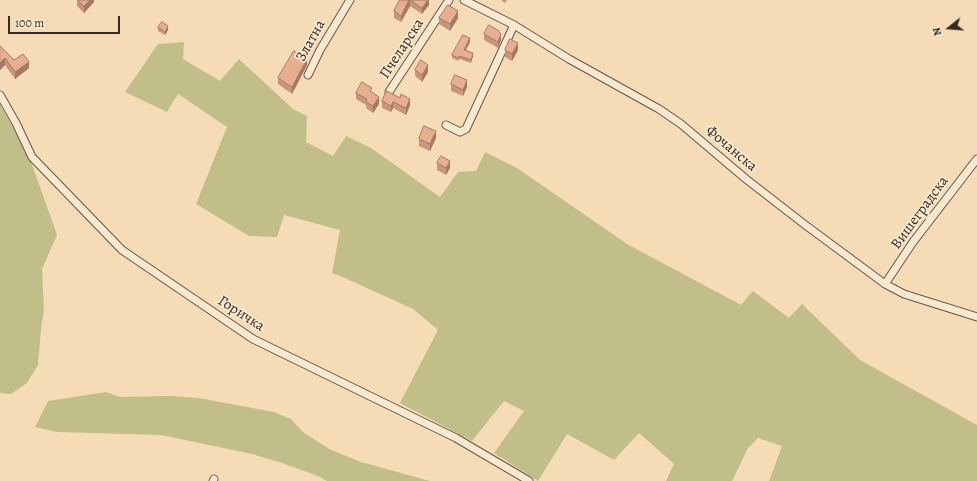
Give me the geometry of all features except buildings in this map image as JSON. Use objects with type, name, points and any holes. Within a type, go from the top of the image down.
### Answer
[{"type":"street","name":"Златна","points":[[308,75],[320,50],[350,0]]},
{"type":"street","name":"Пчеларска","points":[[389,92],[449,0]]},
{"type":"street","name":"Фочанска","points":[[464,0],[514,25],[569,59],[659,109],[681,124],[746,179],[885,284],[904,294],[977,317]]},
{"type":"street","points":[[446,125],[460,132],[466,129],[514,25]]},
{"type":"street","name":"Горичка","points":[[0,95],[16,123],[32,157],[122,250],[253,339],[456,438],[529,481]]},
{"type":"street","name":"Вишеградска","points":[[885,284],[913,242],[977,159]]},
{"type":"shaded area","points":[[184,42],[183,59],[220,81],[239,59],[293,109],[307,116],[306,142],[333,156],[346,136],[371,148],[440,197],[458,172],[476,171],[485,152],[517,168],[627,244],[741,305],[753,291],[789,318],[802,304],[860,360],[977,425],[977,481],[769,481],[782,446],[758,438],[748,448],[732,481],[666,481],[674,464],[639,433],[614,460],[567,434],[538,481],[494,453],[524,411],[504,401],[472,441],[400,403],[438,330],[413,309],[332,273],[340,230],[284,215],[277,237],[249,236],[196,204],[227,127],[178,94],[167,112],[125,92],[158,44]]},
{"type":"shaded area","points":[[0,105],[29,156],[57,235],[42,269],[44,310],[38,365],[27,383],[11,394],[0,393]]},
{"type":"shaded area","points":[[106,392],[120,397],[170,396],[199,398],[274,412],[291,419],[303,432],[329,449],[361,462],[430,481],[327,481],[318,476],[282,463],[252,454],[161,435],[57,432],[35,427],[48,401]]}]
